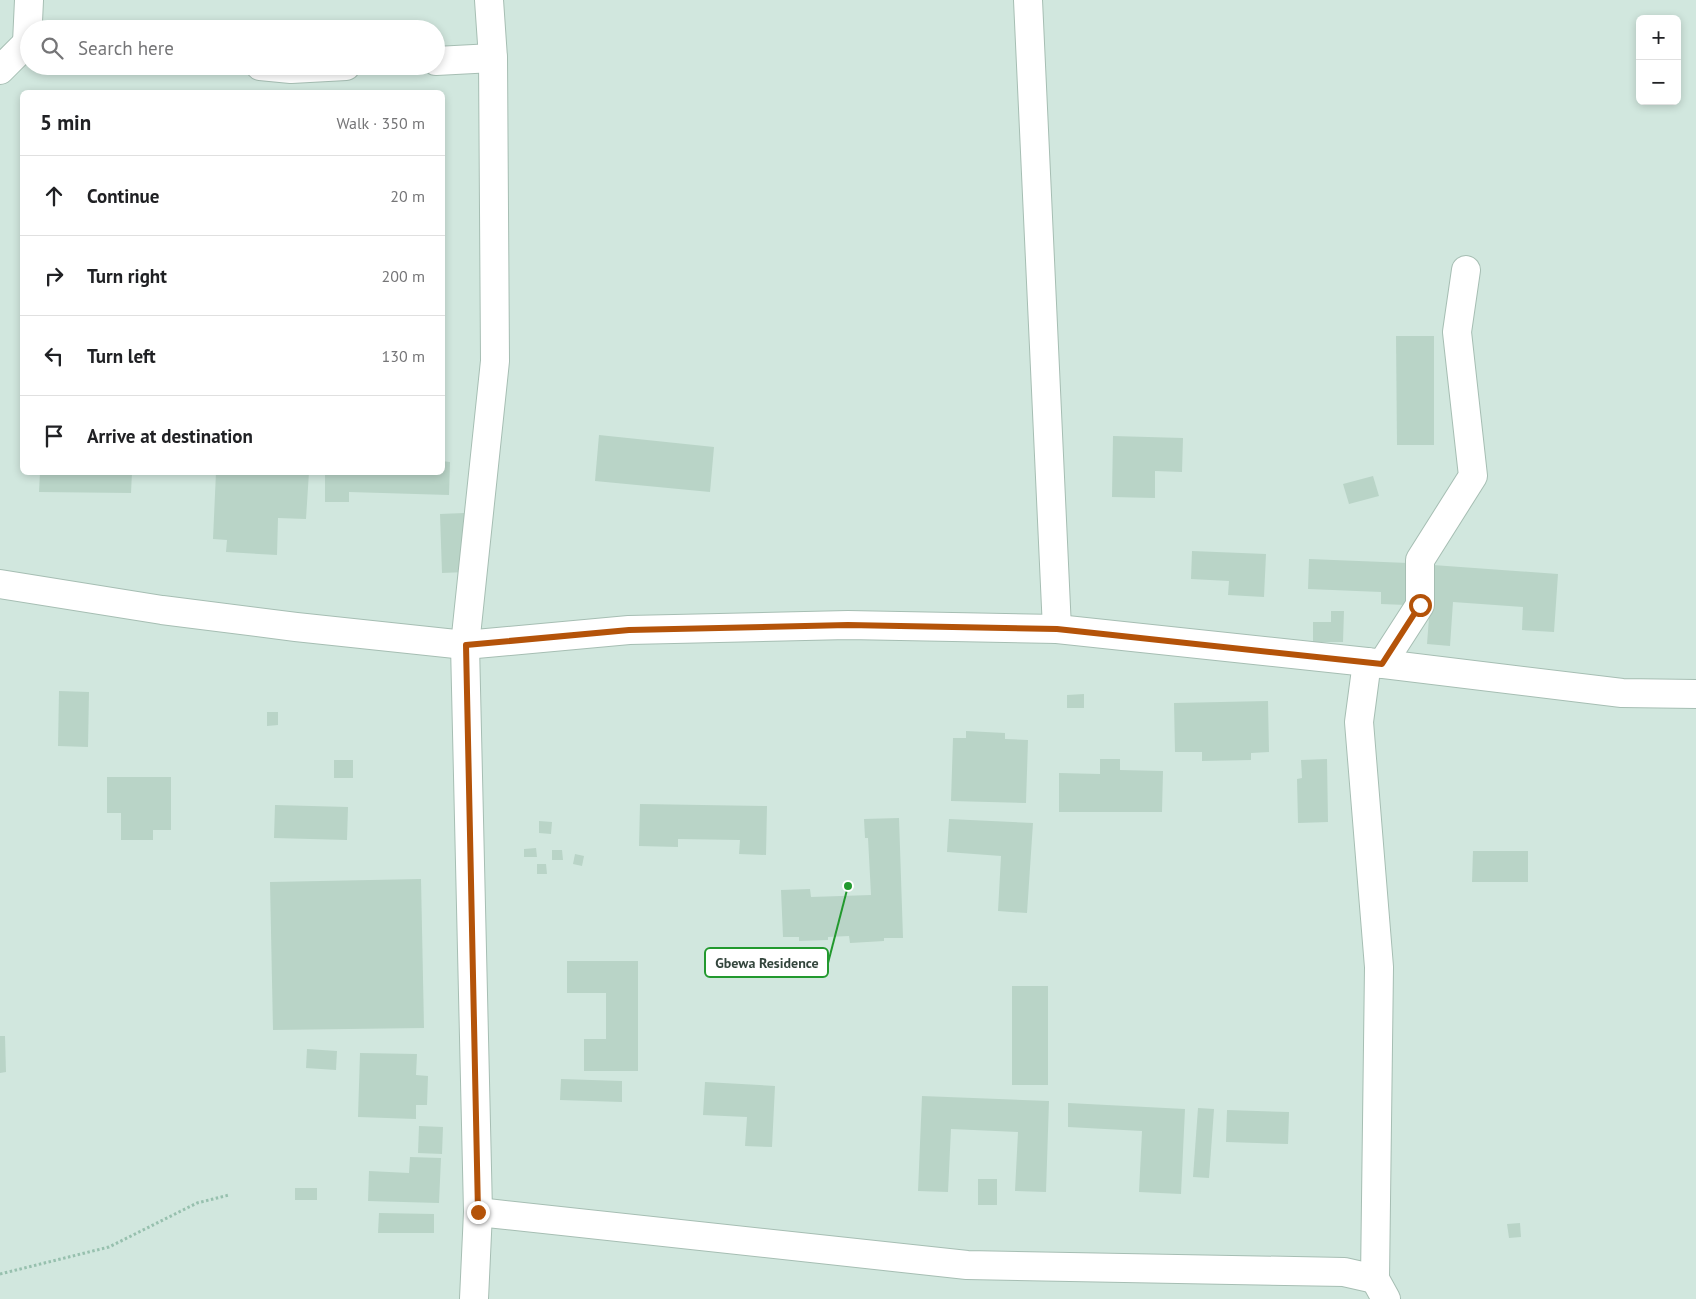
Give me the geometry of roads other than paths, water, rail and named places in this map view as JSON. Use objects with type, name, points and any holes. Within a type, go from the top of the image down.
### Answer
[{"type":"street","points":[[29,0],[29,20]]},
{"type":"street","points":[[474,1299],[478,1212],[466,645],[495,361],[493,58],[489,0]]},
{"type":"street","points":[[1028,0],[1057,629]]},
{"type":"street","points":[[0,70],[20,51]]},
{"type":"street","points":[[445,61],[493,58]]},
{"type":"street","points":[[478,1212],[967,1265],[1344,1272],[1381,1289],[1379,967],[1359,722],[1375,663],[1420,605],[1420,560],[1473,476],[1457,332],[1466,270]]},
{"type":"street","points":[[0,584],[162,610],[296,627],[466,645],[629,630],[848,625],[1057,629],[1375,663],[1622,693],[1696,694]]},
{"type":"place","name":"Gbewa Residence","points":[[848,886]]}]
